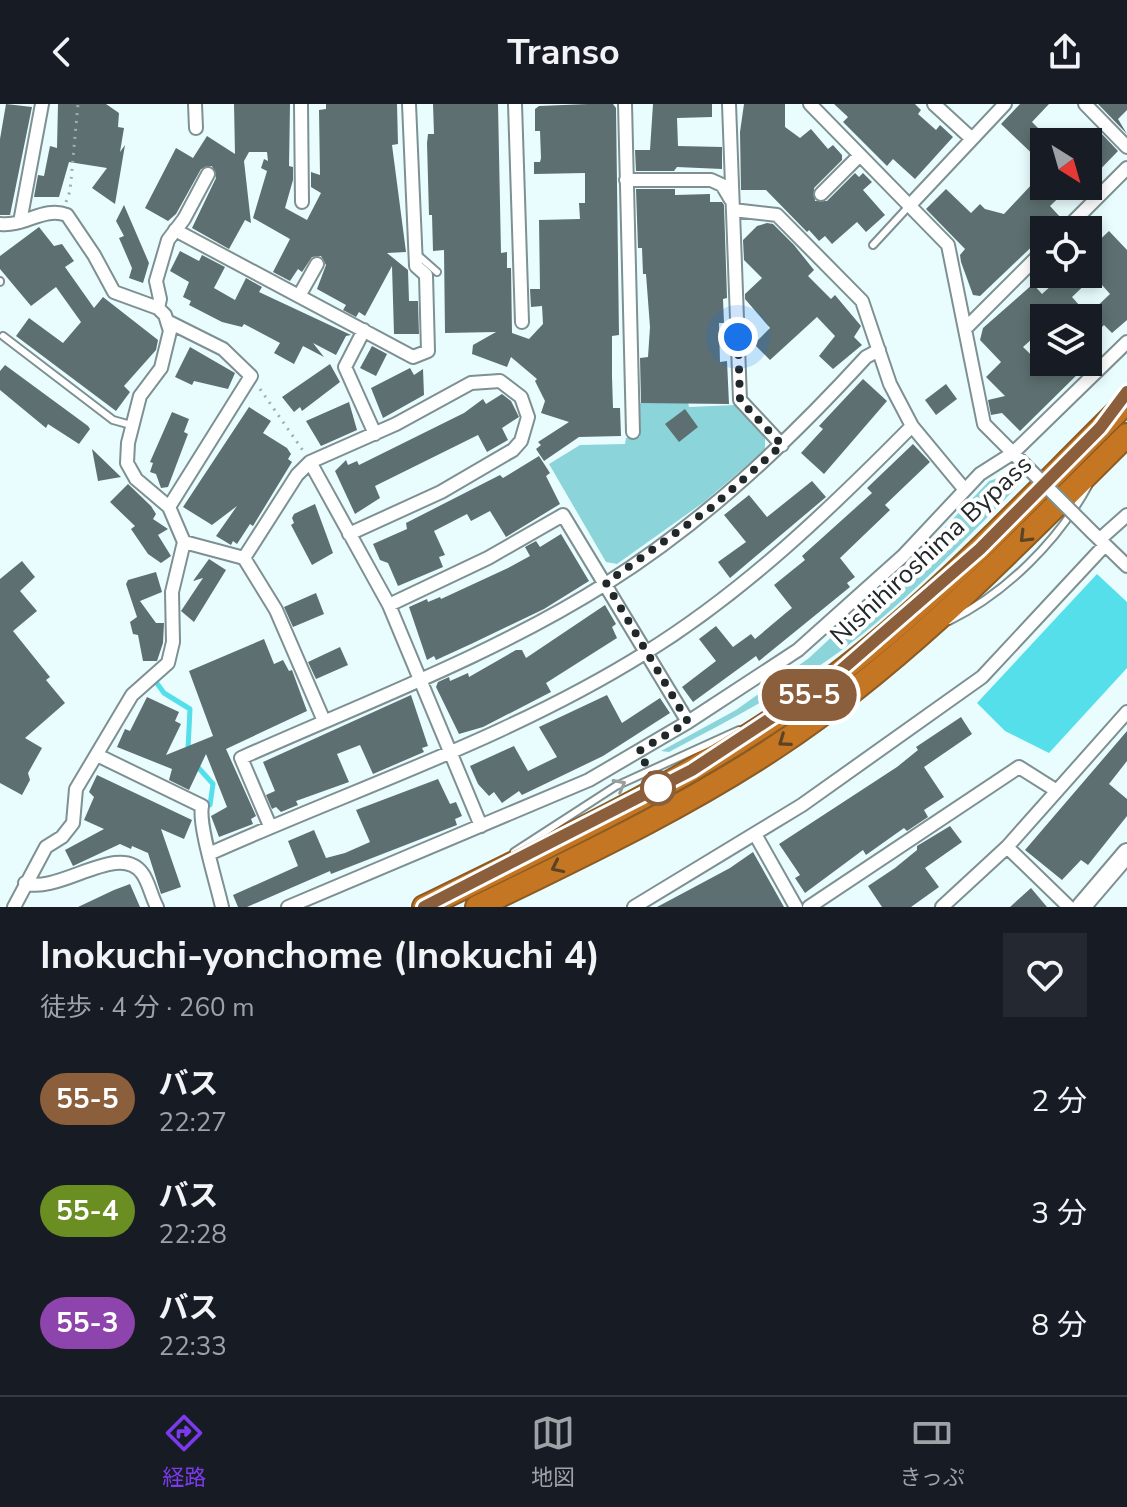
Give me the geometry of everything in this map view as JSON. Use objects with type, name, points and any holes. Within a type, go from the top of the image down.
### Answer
[{"type":"highway","points":[[1100,428],[1127,392]]},
{"type":"highway","name":"Nishihiroshima Bypass","points":[[424,907],[692,770],[832,678],[899,623],[980,549],[1127,402]]},
{"type":"highway","name":"Nishihiroshima Bypass","points":[[477,907],[704,791],[778,746],[920,635],[991,571],[1119,443]]},
{"type":"street","points":[[20,222],[42,104]]},
{"type":"street","points":[[195,104],[196,128]]},
{"type":"street","points":[[301,104],[302,202]]},
{"type":"street","points":[[175,230],[413,357],[428,351],[426,275],[416,266],[415,257],[409,104]]},
{"type":"street","points":[[515,104],[522,322]]},
{"type":"street","points":[[625,104],[633,432]]},
{"type":"street","points":[[729,104],[740,400],[782,445]]},
{"type":"street","points":[[810,104],[948,245],[984,424],[1127,566]]},
{"type":"street","points":[[934,104],[972,139]]},
{"type":"street","points":[[910,205],[1005,104]]},
{"type":"street","points":[[1085,104],[1127,147]]},
{"type":"street","points":[[821,194],[860,155]]},
{"type":"street","points":[[1079,216],[1127,168]]},
{"type":"street","points":[[158,308],[160,299],[156,281],[168,240],[208,174]]},
{"type":"street","points":[[626,180],[711,180],[722,185],[733,206]]},
{"type":"street","points":[[733,206],[777,215],[862,301],[890,384],[912,426],[965,490]]},
{"type":"street","points":[[0,224],[20,222],[51,212],[62,213],[74,222],[114,292],[158,308],[169,322],[223,349],[251,376],[169,507]]},
{"type":"street","points":[[299,296],[317,264]]},
{"type":"street","points":[[965,329],[1030,264]]},
{"type":"street","points":[[14,907],[46,847],[62,837],[73,823],[74,794],[132,695],[168,663],[174,630],[172,592],[184,542],[169,507],[129,469],[131,425],[140,396],[158,374],[166,356],[169,322]]},
{"type":"street","points":[[364,330],[345,367],[375,434]]},
{"type":"street","points":[[288,907],[589,780],[688,722],[798,650],[903,556],[980,474],[1013,453],[1127,342]]},
{"type":"street","points":[[270,826],[241,758],[519,632],[606,583],[712,507],[782,445],[866,357],[879,350]]},
{"type":"street","points":[[244,558],[308,458],[375,434],[479,381],[500,381],[521,397],[528,417],[521,441],[503,457],[441,492],[349,534]]},
{"type":"street","points":[[211,853],[450,753],[566,699],[648,652],[731,595],[831,507],[912,426]]},
{"type":"street","points":[[308,458],[389,605],[481,826]]},
{"type":"street","points":[[389,605],[488,558],[563,515],[688,722]]},
{"type":"street","points":[[634,907],[802,805],[982,677],[1099,539],[1127,515]]},
{"type":"street","points":[[184,542],[244,558],[271,599],[324,721]]},
{"type":"street","points":[[942,907],[1007,847],[1127,712]]},
{"type":"street","points":[[97,755],[202,806],[202,830],[211,853],[222,907]]},
{"type":"street","points":[[809,907],[1019,767],[1057,791]]},
{"type":"street","points":[[755,834],[796,907]]},
{"type":"street","points":[[1007,847],[1069,907]]},
{"type":"street","points":[[1081,907],[1127,853]]},
{"type":"street","points":[[25,883],[32,886],[55,882],[110,863],[127,862],[141,870],[157,907]]},
{"type":"lane","points":[[873,245],[910,205]]},
{"type":"lane","points":[[415,257],[420,257],[437,272]]},
{"type":"lane","points":[[3,336],[113,420],[131,425]]},
{"type":"path","points":[[62,213],[70,191],[78,104]]},
{"type":"path","points":[[258,386],[308,458]]},
{"type":"shaded area","points":[[688,402],[689,407],[735,405],[765,438],[765,450],[704,502],[617,564],[606,562],[549,464],[580,445],[625,444],[626,438],[640,437],[640,403]]},
{"type":"shaded area","points":[[1007,475],[1018,486],[920,584],[869,629],[813,670],[760,703],[669,752],[661,751],[736,710],[809,658],[911,563],[989,481]]},
{"type":"shaded area","points":[[1097,574],[1127,602],[1127,668],[1049,753],[1005,731],[977,703]]},
{"type":"building","points":[[6,104],[32,107],[10,215],[0,215],[0,139]]},
{"type":"building","points":[[58,104],[106,104],[119,113],[118,127],[124,128],[120,152],[125,145],[115,204],[92,188],[107,168],[69,162],[59,197],[34,197],[38,175],[44,176],[50,146],[57,148]]},
{"type":"building","points":[[234,104],[290,104],[289,166],[293,167],[293,180],[285,208],[307,220],[321,193],[311,187],[311,172],[320,175],[319,110],[326,109],[326,104],[397,104],[398,144],[392,145],[406,252],[387,253],[408,270],[409,301],[418,301],[419,334],[394,334],[392,266],[365,316],[359,312],[356,317],[343,310],[346,305],[317,289],[326,265],[321,256],[312,257],[302,272],[298,269],[290,281],[273,272],[290,239],[253,218],[267,171],[261,168],[264,159],[268,161],[267,152],[249,152],[244,161],[251,223],[245,220],[229,249],[192,228],[216,178],[212,166],[201,169],[176,214],[168,221],[145,208],[176,148],[193,158],[207,136],[235,154]]},
{"type":"building","points":[[433,104],[498,104],[501,253],[507,252],[507,268],[511,268],[512,333],[529,339],[543,324],[542,306],[531,307],[530,289],[540,289],[539,220],[580,219],[579,203],[585,203],[585,173],[534,174],[534,162],[540,162],[541,158],[540,131],[535,131],[535,109],[539,106],[588,104],[613,104],[616,108],[619,335],[612,336],[612,377],[613,408],[620,408],[621,436],[579,437],[544,461],[536,449],[541,445],[538,442],[569,422],[541,413],[545,401],[535,381],[537,379],[511,357],[507,367],[472,354],[473,345],[496,332],[445,333],[444,250],[433,251],[432,215],[429,215],[427,143],[428,134],[434,134]]},
{"type":"building","points":[[653,104],[712,104],[712,117],[677,118],[678,146],[722,147],[722,169],[677,167],[674,171],[636,171],[635,150],[650,150]]},
{"type":"building","points":[[744,104],[785,104],[785,127],[800,138],[811,129],[828,149],[833,145],[842,155],[842,160],[814,188],[815,201],[827,201],[855,173],[859,177],[863,173],[872,182],[863,190],[885,215],[866,232],[857,222],[832,244],[825,236],[819,241],[809,230],[807,232],[766,190],[741,190],[740,132]]},
{"type":"building","points":[[834,104],[915,104],[921,110],[918,114],[936,130],[940,125],[953,137],[915,179],[893,159],[887,166],[843,122],[848,117]]},
{"type":"building","points":[[1020,104],[1049,104],[1032,122],[1038,128],[1030,128],[1030,152],[1001,124]]},
{"type":"building","points":[[1098,104],[1127,104],[1127,110],[1118,119],[1127,134]]},
{"type":"building","points":[[1102,134],[1118,151],[1102,168]]},
{"type":"building","points":[[1030,186],[1030,200],[1056,200],[1050,206],[1059,216],[1030,216],[1030,248],[980,296],[973,295],[961,262],[960,255],[965,249],[926,209],[946,189],[971,213],[980,204],[985,209],[1004,214]]},
{"type":"building","points":[[636,189],[675,189],[675,195],[710,194],[710,202],[722,202],[724,205],[727,298],[723,299],[724,323],[719,323],[720,362],[727,361],[729,404],[641,403],[640,358],[648,357],[650,327],[646,274],[643,274],[642,248],[638,248]]},
{"type":"building","points":[[124,205],[149,263],[143,283],[129,278],[132,268],[119,238],[124,236],[116,221]]},
{"type":"building","points":[[773,224],[794,245],[814,270],[808,276],[831,299],[835,295],[861,326],[854,337],[862,345],[833,369],[819,356],[835,336],[817,317],[770,360],[754,344],[770,328],[745,299],[745,294],[762,278],[744,260],[743,240],[757,226]]},
{"type":"building","points":[[39,227],[54,246],[62,244],[74,261],[65,267],[94,308],[103,297],[158,340],[156,350],[124,386],[130,392],[116,411],[16,336],[29,318],[63,343],[81,322],[56,287],[31,306],[0,269],[0,256]]},
{"type":"building","points":[[1109,231],[1127,250],[1127,320],[1112,333],[1104,325],[1102,327],[1102,304],[1100,304],[1110,294],[1102,285],[1102,238]]},
{"type":"building","points":[[180,251],[199,261],[202,255],[225,267],[214,288],[235,300],[246,278],[262,287],[259,292],[351,335],[346,336],[336,355],[313,343],[324,357],[303,346],[294,364],[274,353],[280,343],[244,324],[242,327],[222,322],[189,305],[191,301],[183,297],[189,282],[170,271]]},
{"type":"building","points":[[1030,287],[1042,294],[1049,288],[1081,288],[1072,297],[1078,304],[1030,304],[1030,341],[1023,347],[1030,354],[1030,376],[1076,376],[1020,431],[1002,413],[991,415],[988,400],[1005,396],[986,377],[1001,362],[980,340],[983,328]]},
{"type":"building","points":[[372,346],[387,354],[376,376],[360,368]]},
{"type":"building","points":[[190,347],[235,373],[228,389],[194,381],[192,385],[175,377]]},
{"type":"building","points":[[330,364],[340,382],[302,411],[300,407],[294,412],[282,397]]},
{"type":"building","points":[[5,365],[88,426],[90,429],[79,444],[48,424],[46,428],[0,390],[0,371]]},
{"type":"building","points":[[410,368],[414,375],[423,369],[424,395],[383,418],[371,388]]},
{"type":"building","points":[[863,379],[887,401],[824,474],[801,453],[823,429],[819,426]]},
{"type":"building","points":[[946,384],[957,399],[936,415],[925,400]]},
{"type":"building","points":[[502,394],[511,401],[519,417],[502,428],[508,440],[487,452],[478,435],[375,486],[380,498],[355,514],[335,471],[346,460],[348,465],[357,461],[359,465],[464,413],[483,399],[486,404]]},
{"type":"building","points":[[349,402],[357,430],[321,446],[306,421]]},
{"type":"building","points":[[249,407],[271,421],[263,433],[287,448],[291,454],[288,459],[292,462],[253,526],[250,524],[237,544],[233,541],[231,545],[216,536],[237,506],[212,525],[183,507]]},
{"type":"building","points":[[685,409],[698,427],[679,442],[665,424]]},
{"type":"building","points":[[172,412],[189,419],[184,432],[188,434],[168,487],[161,488],[156,474],[150,472],[153,463],[150,462]]},
{"type":"building","points":[[913,444],[930,462],[885,505],[890,510],[840,558],[855,577],[847,583],[850,587],[759,661],[756,656],[693,702],[682,687],[716,661],[699,639],[716,626],[733,647],[751,634],[755,639],[792,608],[774,585],[805,560],[802,556],[872,493],[867,488]]},
{"type":"building","points":[[92,449],[121,477],[98,481]]},
{"type":"building","points":[[539,456],[550,473],[546,476],[560,504],[506,537],[490,511],[471,521],[467,514],[434,531],[445,555],[439,557],[443,567],[398,586],[388,563],[380,560],[373,544],[407,529],[406,523],[500,475],[503,478]]},
{"type":"building","points":[[812,481],[826,497],[730,578],[718,562],[746,542],[724,515],[749,495],[767,517]]},
{"type":"building","points":[[128,484],[151,506],[156,514],[153,519],[168,529],[158,535],[171,556],[161,563],[148,554],[131,529],[135,526],[110,502]]},
{"type":"building","points":[[315,504],[333,553],[312,565],[291,525],[294,514]]},
{"type":"building","points":[[561,534],[589,581],[544,609],[436,660],[434,656],[427,660],[409,607],[427,599],[428,602],[441,599],[508,568],[530,556],[525,547],[536,541],[540,547]]},
{"type":"building","points":[[209,559],[226,570],[194,622],[181,611],[203,578],[193,581]]},
{"type":"building","points":[[22,561],[35,577],[20,591],[37,611],[13,631],[50,677],[46,680],[65,703],[25,738],[42,748],[28,773],[30,780],[22,795],[0,783],[0,579]]},
{"type":"building","points":[[156,572],[162,592],[140,601],[156,623],[164,623],[163,643],[157,661],[143,661],[138,635],[133,634],[130,622],[137,617],[126,584],[128,580]]},
{"type":"building","points":[[316,593],[324,614],[293,627],[284,607]]},
{"type":"building","points":[[605,605],[616,624],[612,627],[617,638],[546,683],[551,692],[483,727],[459,734],[436,687],[438,682],[449,677],[450,681],[468,673],[469,677],[516,650],[522,650],[526,658]]},
{"type":"building","points":[[264,639],[274,664],[283,660],[289,671],[292,670],[307,711],[226,749],[256,816],[251,819],[253,824],[219,837],[211,816],[227,807],[206,754],[189,790],[169,780],[172,769],[117,747],[125,729],[130,731],[147,697],[179,712],[175,721],[181,724],[166,755],[213,736],[189,671]]},
{"type":"building","points":[[340,647],[348,665],[316,679],[308,662]]},
{"type":"building","points":[[411,695],[428,746],[422,748],[424,752],[373,774],[360,745],[337,754],[349,782],[296,801],[298,805],[281,812],[276,807],[272,809],[266,795],[275,791],[263,762]]},
{"type":"building","points":[[607,695],[622,723],[660,698],[670,713],[603,756],[522,795],[519,791],[502,803],[494,792],[489,796],[478,784],[470,766],[514,746],[528,771],[557,757],[539,727]]},
{"type":"building","points":[[961,717],[972,734],[924,767],[944,797],[924,810],[928,817],[907,831],[904,828],[866,855],[863,850],[805,893],[795,878],[800,875],[779,844],[897,767],[918,750],[916,747]]},
{"type":"building","points":[[1127,731],[1127,761],[1109,784],[1127,799],[1127,816],[1088,865],[1081,860],[1062,880],[1025,850]]},
{"type":"building","points":[[97,775],[192,820],[184,839],[161,829],[181,887],[161,894],[148,853],[132,846],[131,849],[120,844],[73,866],[65,850],[104,829],[84,820],[94,797],[89,792]]},
{"type":"building","points":[[438,779],[450,804],[456,802],[462,816],[455,819],[457,825],[331,874],[330,871],[247,907],[238,907],[233,895],[298,866],[288,841],[314,830],[326,858],[345,853],[370,842],[356,810]]},
{"type":"building","points":[[950,826],[962,842],[925,868],[939,887],[911,907],[882,907],[868,886],[895,868],[917,850],[917,846]]},
{"type":"building","points":[[753,852],[784,907],[657,907],[730,868]]},
{"type":"building","points":[[130,884],[140,907],[78,907],[114,890]]},
{"type":"building","points":[[1031,888],[1047,907],[1010,907]]},
{"type":"waterway","points":[[156,682],[164,693],[190,709],[188,749]]},
{"type":"waterway","points":[[196,765],[213,784],[210,805]]},
{"type":"bus line","name":"55-5","points":[[424,907],[692,770],[763,727],[832,678],[899,623],[980,549],[1100,428],[1127,392]]},
{"type":"route","points":[[658,788],[639,751],[688,722],[606,583],[712,507],[782,445],[740,400],[738,337]]}]
